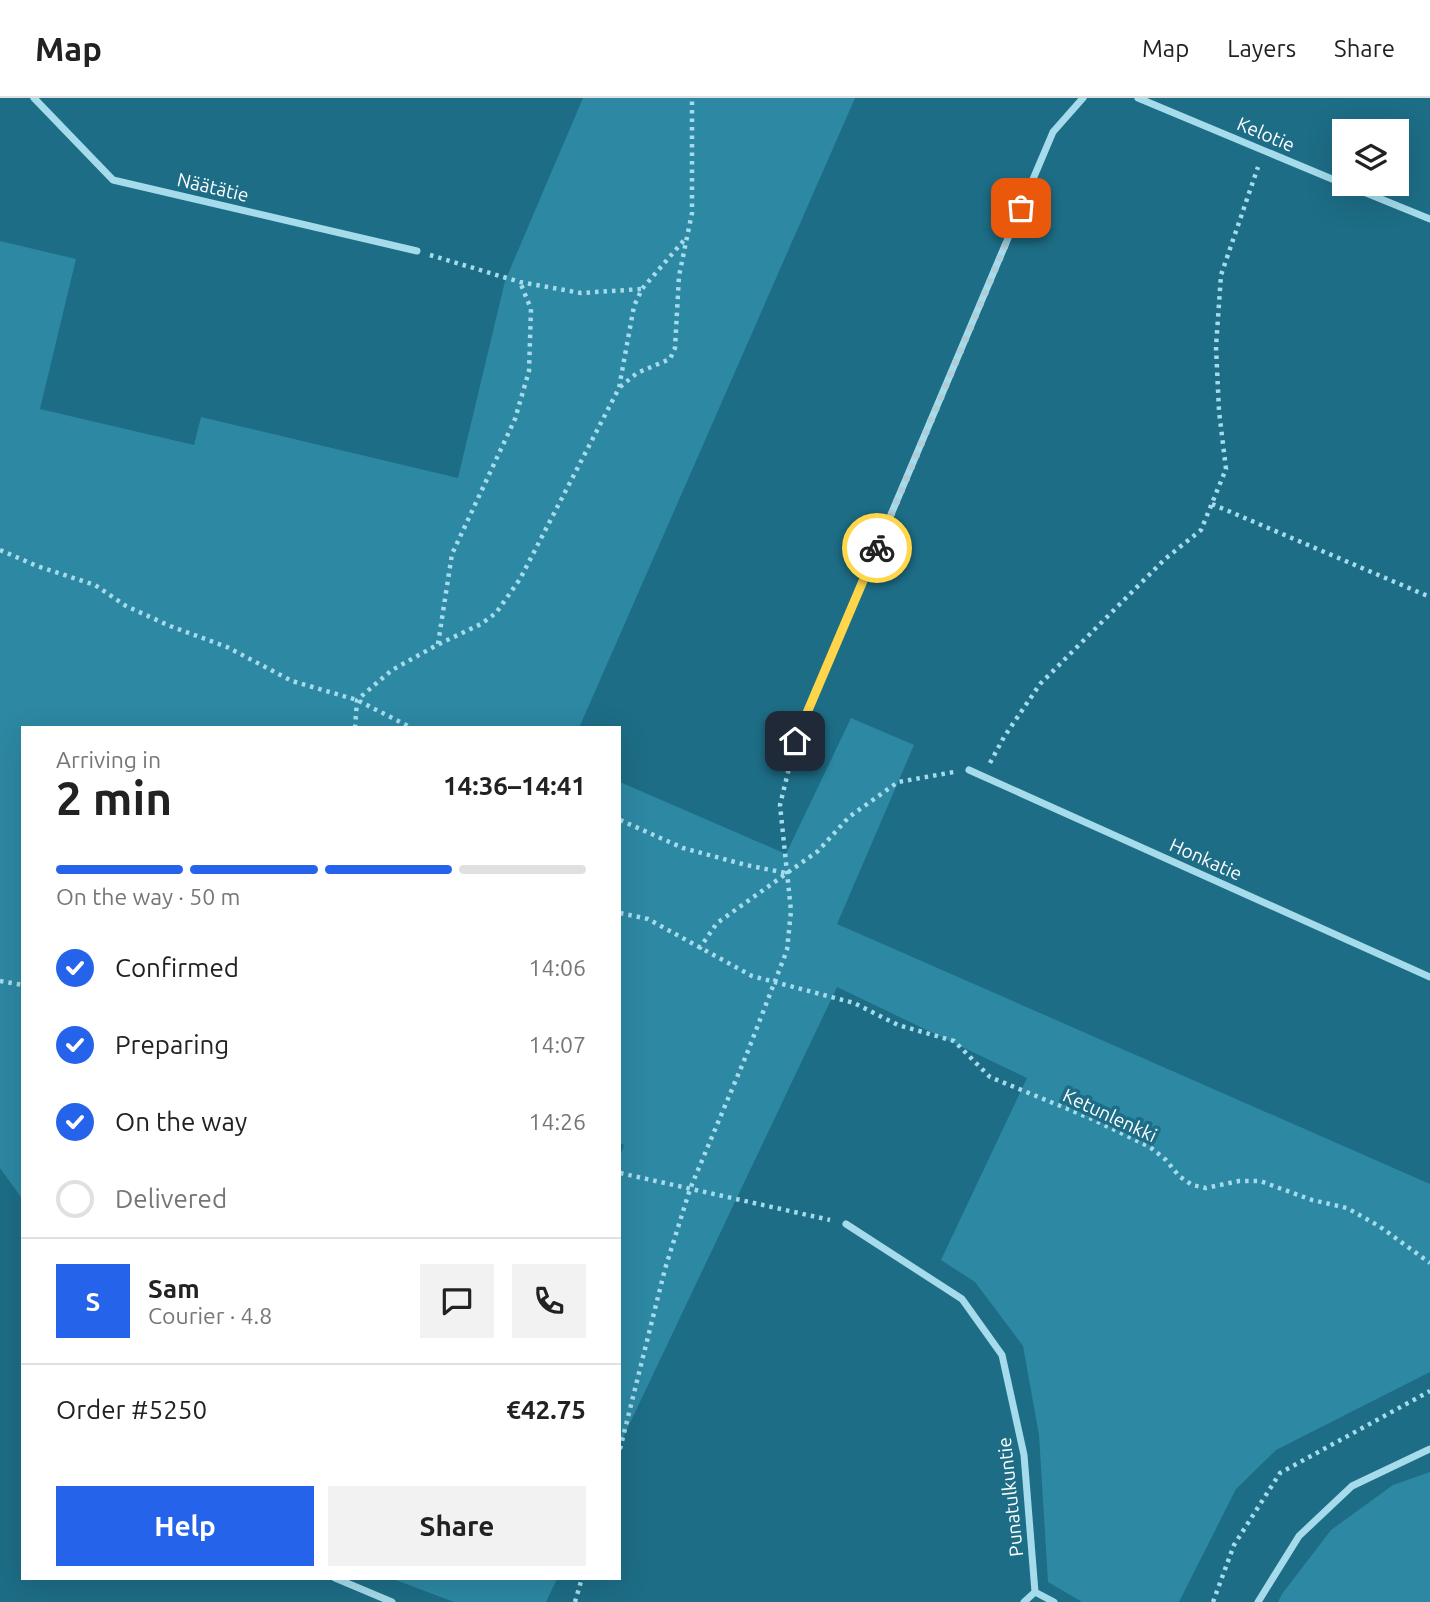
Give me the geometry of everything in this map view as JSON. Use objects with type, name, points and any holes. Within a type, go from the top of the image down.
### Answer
[{"type":"street","name":"Näätätie","points":[[34,98],[113,180],[417,251]]},
{"type":"street","points":[[795,741],[1053,132],[1083,98]]},
{"type":"street","name":"Kelotie","points":[[1138,98],[1332,179]]},
{"type":"street","name":"Kelotie","points":[[1373,196],[1430,219]]},
{"type":"street","name":"Honkatie","points":[[969,769],[1430,977]]},
{"type":"street","name":"Punatulkuntie","points":[[846,1224],[962,1299],[1002,1355],[1024,1455],[1035,1592]]},
{"type":"street","points":[[1258,1602],[1299,1536],[1352,1486],[1430,1448]]},
{"type":"street","points":[[340,1580],[392,1602]]},
{"type":"street","points":[[1024,1602],[1035,1592],[1054,1602]]},
{"type":"path","points":[[619,388],[637,373],[670,359],[675,348],[679,276],[692,213],[692,98]]},
{"type":"path","points":[[983,776],[1004,737],[1040,684],[1165,559],[1201,530],[1226,469],[1219,411],[1216,347],[1221,275],[1264,150]]},
{"type":"path","points":[[355,726],[357,700],[392,670],[489,619],[520,579],[619,388],[634,306],[642,289],[685,239]]},
{"type":"path","points":[[417,251],[520,282],[581,293],[642,289]]},
{"type":"path","points":[[438,645],[452,554],[515,419],[529,371],[531,309],[520,282]]},
{"type":"path","points":[[1212,504],[1430,597]]},
{"type":"path","points":[[0,550],[37,566],[95,585],[126,606],[170,626],[227,647],[292,681],[357,700],[407,726]]},
{"type":"path","points":[[621,1445],[665,1269],[690,1189],[786,950],[791,911],[780,805],[795,741]]},
{"type":"path","points":[[699,949],[717,923],[818,851],[849,817],[898,782],[969,769]]},
{"type":"path","points":[[621,820],[683,848],[787,873]]},
{"type":"path","name":"Ketunlenkki","points":[[621,913],[648,919],[752,976],[774,984],[854,1003],[898,1025],[954,1041],[990,1077],[1092,1119],[1150,1147],[1166,1160],[1178,1176],[1192,1185],[1206,1188],[1239,1181],[1260,1181],[1312,1200],[1347,1208],[1379,1226],[1430,1263]]},
{"type":"path","points":[[0,981],[21,985]]},
{"type":"path","points":[[621,1173],[846,1224]]},
{"type":"path","points":[[1213,1602],[1234,1545],[1280,1473],[1430,1391]]},
{"type":"path","points":[[575,1602],[581,1580]]},
{"type":"shaded area","points":[[583,98],[855,98],[580,726],[21,726],[21,1197],[0,1168],[0,241],[76,259],[40,409],[194,445],[201,417],[458,478],[505,281]]},
{"type":"shaded area","points":[[851,718],[914,745],[837,924],[1430,1184],[1430,1372],[1276,1450],[1236,1489],[1179,1602],[1082,1602],[1048,1582],[1039,1435],[1023,1346],[975,1282],[941,1260],[1027,1078],[837,987],[621,1442],[621,1153],[624,1145],[621,1144],[621,782],[786,854]]},
{"type":"shaded area","points":[[1430,1472],[1430,1602],[1278,1602],[1331,1530],[1393,1485]]},
{"type":"shaded area","points":[[396,1580],[557,1580],[546,1602],[454,1602]]},
{"type":"way so far","points":[[877,548],[1021,208]]},
{"type":"route","points":[[795,741],[877,548]]}]
